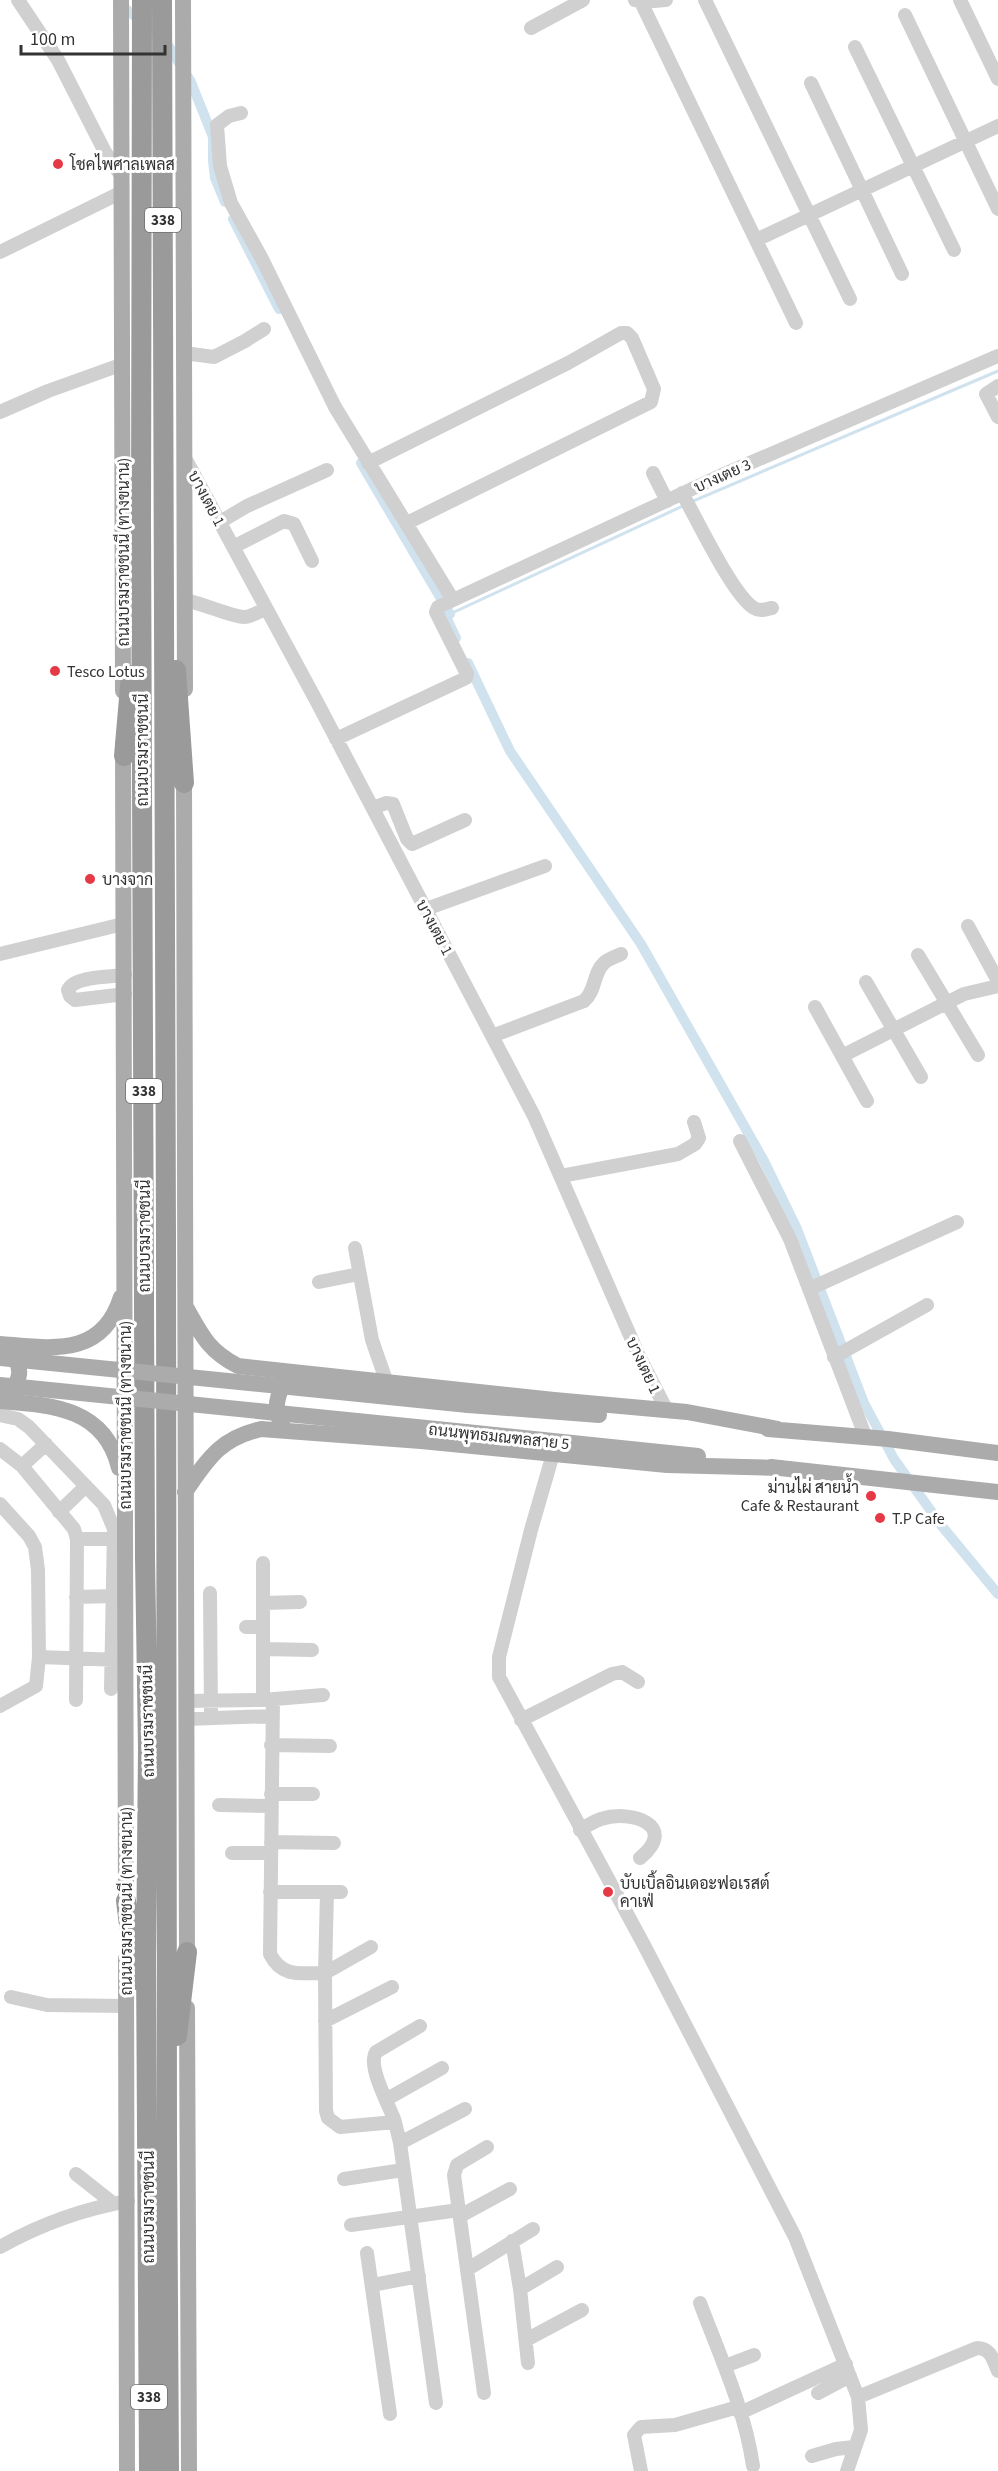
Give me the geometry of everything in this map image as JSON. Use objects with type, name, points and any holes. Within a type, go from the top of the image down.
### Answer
[{"type":"highway","name":"ถนนบรมราชชนนี","points":[[162,0],[169,2471]]},
{"type":"highway","name":"ถนนบรมราชชนนี","points":[[142,7],[149,2471]]},
{"type":"highway","points":[[164,575],[174,646],[184,783]]},
{"type":"highway","points":[[124,756],[133,650],[142,591]]},
{"type":"highway","points":[[126,1901],[138,1996],[148,2135]]},
{"type":"highway","points":[[167,2129],[187,1952]]},
{"type":"main road","name":"338","points":[[183,0],[189,2471]]},
{"type":"main road","name":"ถนนบรมราชชนนี (ทางขนาน)","points":[[121,7],[126,1282],[124,1490],[118,1660],[126,1901],[121,2202],[127,2471]]},
{"type":"main road","points":[[3,1349],[67,1347],[86,1341],[109,1323],[116,1312],[126,1282]]},
{"type":"main road","points":[[186,1308],[207,1345],[219,1356],[237,1366],[387,1383],[666,1409],[778,1429]]},
{"type":"main road","points":[[0,1400],[16,1386],[20,1376],[20,1366],[3,1349]]},
{"type":"main road","name":"ถนนพุทธมณฑลสาย 5","points":[[3,1349],[468,1405],[778,1429],[998,1453]]},
{"type":"main road","points":[[294,1430],[280,1422],[276,1411],[279,1392],[284,1383],[308,1374]]},
{"type":"main road","name":"ถนนพุทธมณฑลสาย 5","points":[[0,1385],[684,1454],[782,1468],[998,1492]]},
{"type":"main road","points":[[0,1400],[50,1405],[69,1410],[99,1429],[110,1441],[124,1490]]},
{"type":"main road","points":[[185,1492],[214,1451],[223,1443],[244,1433],[261,1429],[294,1430],[667,1465],[782,1468]]},
{"type":"street","points":[[0,252],[122,184],[58,60],[18,0]]},
{"type":"street","points":[[531,28],[583,0]]},
{"type":"street","points":[[666,0],[639,1],[796,323]]},
{"type":"street","points":[[705,0],[850,298]]},
{"type":"street","points":[[960,0],[998,79]]},
{"type":"street","points":[[905,15],[998,209]]},
{"type":"street","points":[[855,47],[954,250]]},
{"type":"street","points":[[811,82],[902,274]]},
{"type":"street","points":[[241,113],[229,116],[217,125],[222,181],[313,364],[368,464],[407,524],[447,603],[436,612],[466,674],[466,678],[336,740]]},
{"type":"street","points":[[756,240],[998,126]]},
{"type":"street","points":[[184,353],[214,357],[236,347],[264,329]]},
{"type":"street","points":[[368,464],[568,363],[621,333],[627,333],[632,338],[654,389],[651,402],[407,524]]},
{"type":"street","name":"บางเตย 3","points":[[447,603],[667,501],[686,500],[998,356]]},
{"type":"street","points":[[0,412],[48,391],[123,364]]},
{"type":"street","points":[[998,386],[986,394],[998,417]]},
{"type":"street","name":"บางเตย 1","points":[[184,454],[534,1116],[639,1356],[666,1409]]},
{"type":"street","points":[[220,522],[247,506],[327,470]]},
{"type":"street","points":[[653,473],[667,501]]},
{"type":"street","points":[[686,500],[730,580],[746,601],[761,611],[772,608]]},
{"type":"street","points":[[233,547],[284,521],[294,524],[312,561]]},
{"type":"street","points":[[185,600],[246,617],[266,608]]},
{"type":"street","points":[[372,808],[386,803],[393,804],[407,839],[412,844],[465,820]]},
{"type":"street","points":[[426,909],[545,866]]},
{"type":"street","points":[[0,954],[123,924]]},
{"type":"street","points":[[842,1056],[964,994],[998,983],[968,926]]},
{"type":"street","points":[[492,1036],[584,1001],[593,989],[599,969],[604,963],[621,954]]},
{"type":"street","points":[[918,955],[945,1004],[978,1055]]},
{"type":"street","points":[[124,975],[81,980],[73,983],[68,990],[70,996],[75,1000],[125,994]]},
{"type":"street","points":[[866,982],[921,1077]]},
{"type":"street","points":[[815,1007],[867,1101]]},
{"type":"street","points":[[561,1176],[678,1154],[695,1144],[699,1138],[694,1122]]},
{"type":"street","points":[[740,1140],[817,1285],[841,1353],[858,1412],[875,1438]]},
{"type":"street","points":[[817,1285],[957,1222]]},
{"type":"street","points":[[355,1248],[372,1340],[387,1383]]},
{"type":"street","points":[[319,1282],[359,1274]]},
{"type":"street","points":[[841,1353],[927,1305]]},
{"type":"street","points":[[0,1415],[18,1419],[46,1444],[108,1512],[115,1539],[114,1596],[118,1660],[111,1689]]},
{"type":"street","points":[[22,1466],[46,1444]]},
{"type":"street","points":[[0,1449],[22,1466],[74,1529],[77,1539],[76,1700]]},
{"type":"street","points":[[553,1454],[499,1657],[499,1677],[787,2218],[858,2397],[862,2422],[846,2471]]},
{"type":"street","points":[[59,1512],[86,1486]]},
{"type":"street","points":[[0,1504],[35,1546],[38,1570],[39,1657],[36,1686],[0,1706]]},
{"type":"street","points":[[77,1539],[115,1539]]},
{"type":"street","points":[[263,1563],[263,1649],[268,1700],[273,1716],[270,1954],[275,1964],[290,1972],[325,1973],[371,1947]]},
{"type":"street","points":[[210,1593],[211,1718]]},
{"type":"street","points":[[76,1597],[114,1596]]},
{"type":"street","points":[[263,1603],[300,1602]]},
{"type":"street","points":[[246,1627],[263,1627]]},
{"type":"street","points":[[263,1649],[312,1650]]},
{"type":"street","points":[[39,1657],[118,1660]]},
{"type":"street","points":[[521,1719],[612,1674],[622,1672],[638,1682]]},
{"type":"street","points":[[186,1701],[268,1700],[323,1695]]},
{"type":"street","points":[[186,1719],[273,1716]]},
{"type":"street","points":[[271,1745],[330,1746]]},
{"type":"street","points":[[219,1805],[313,1794]]},
{"type":"street","points":[[580,1830],[599,1819],[609,1817],[628,1816],[644,1820],[652,1827],[655,1837],[654,1844],[640,1858]]},
{"type":"street","points":[[232,1853],[271,1847],[334,1843]]},
{"type":"street","points":[[270,1892],[334,1892],[325,1973],[326,2111],[328,2118],[340,2127],[395,2122]]},
{"type":"street","points":[[325,2021],[392,1987]]},
{"type":"street","points":[[11,1996],[47,2005],[126,2006]]},
{"type":"street","points":[[420,2026],[376,2052],[373,2057],[377,2079],[387,2099],[400,2144],[436,2403]]},
{"type":"street","points":[[387,2099],[442,2068]]},
{"type":"street","points":[[400,2144],[465,2109]]},
{"type":"street","points":[[484,2393],[455,2168],[462,2161],[487,2147]]},
{"type":"street","points":[[344,2179],[403,2170]]},
{"type":"street","points":[[76,2174],[121,2202]]},
{"type":"street","points":[[351,2225],[459,2213],[510,2189]]},
{"type":"street","points":[[0,2247],[44,2226],[121,2202]]},
{"type":"street","points":[[468,2269],[533,2229]]},
{"type":"street","points":[[512,2241],[528,2363]]},
{"type":"street","points":[[367,2253],[390,2414]]},
{"type":"street","points":[[520,2289],[557,2267]]},
{"type":"street","points":[[372,2286],[419,2276]]},
{"type":"street","points":[[700,2303],[725,2366],[753,2466]]},
{"type":"street","points":[[526,2340],[582,2310]]},
{"type":"street","points":[[858,2397],[976,2348],[986,2349],[990,2353],[998,2371]]},
{"type":"street","points":[[725,2366],[754,2355]]},
{"type":"street","points":[[818,2393],[848,2370]]},
{"type":"street","points":[[641,2471],[634,2435],[641,2427],[675,2425],[739,2410],[848,2370]]},
{"type":"street","points":[[812,2456],[836,2449],[854,2447]]},
{"type":"waterway","points":[[120,4],[166,42],[191,82],[213,137],[215,178],[225,202]]},
{"type":"waterway","points":[[233,219],[279,309]]},
{"type":"waterway","points":[[691,502],[998,371]]},
{"type":"waterway","points":[[361,463],[450,614],[446,617],[456,638]]},
{"type":"waterway","points":[[450,614],[685,505]]},
{"type":"waterway","points":[[468,663],[510,751],[641,944],[764,1161],[797,1229],[864,1403],[894,1459],[941,1525],[998,1594]]},
{"type":"place","name":"โชคไพศาลเพลส","points":[[58,164]]},
{"type":"place","name":"Tesco Lotus","points":[[55,671]]},
{"type":"place","name":"บางจาก","points":[[90,879]]},
{"type":"place","name":"ม่านไผ่ สายน้ำ Cafe & Restaurant","points":[[871,1496]]},
{"type":"place","name":"T.P Cafe","points":[[880,1518]]},
{"type":"place","name":"บับเบิ้ลอินเดอะฟอเรสต์ คาเฟ่","points":[[608,1892]]}]
